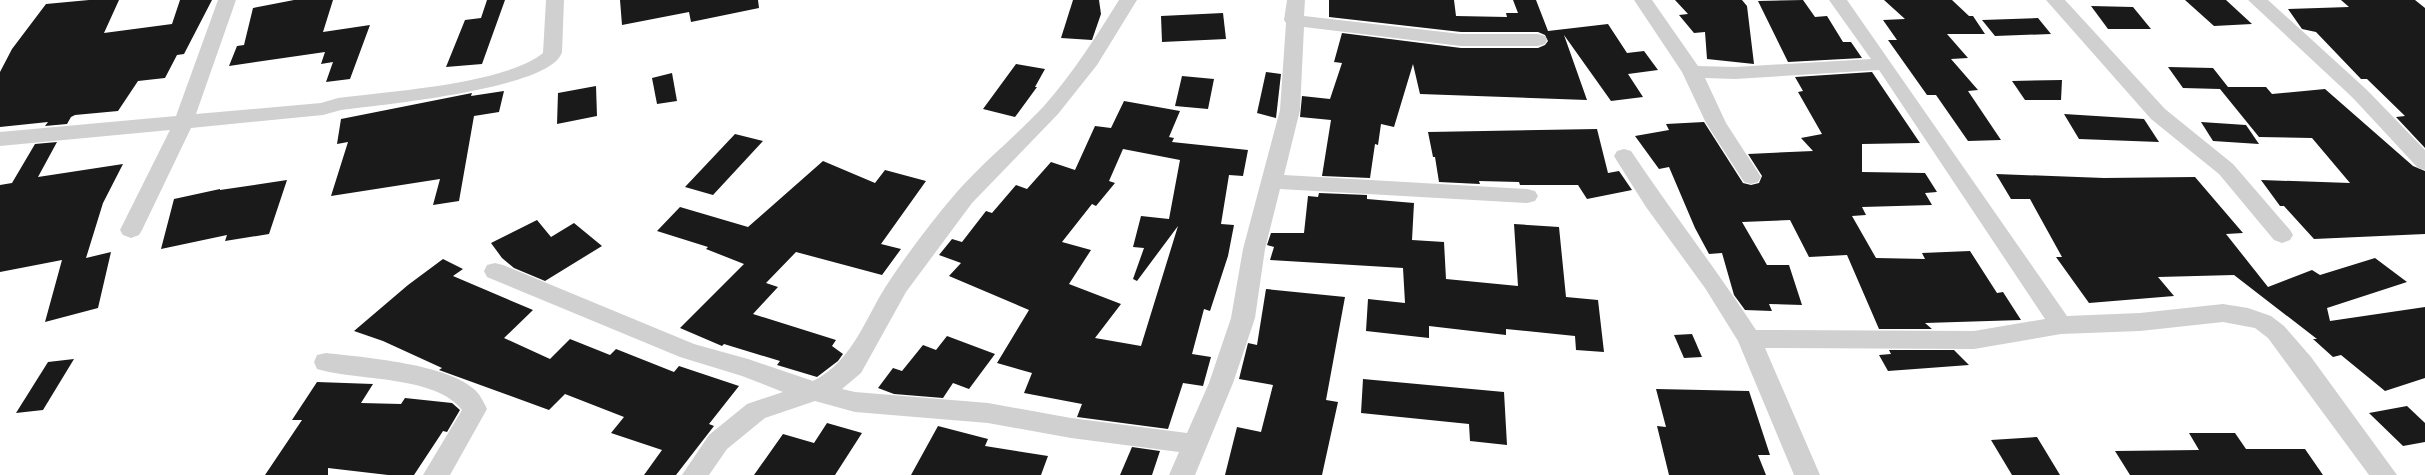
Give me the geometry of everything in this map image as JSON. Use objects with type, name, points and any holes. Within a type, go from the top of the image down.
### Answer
[{"type":"street","points":[[131,230],[184,121],[227,0]]},
{"type":"street","points":[[0,139],[323,109],[338,104],[485,84],[521,74],[546,62],[553,53],[555,0]]},
{"type":"street","points":[[696,475],[718,442],[756,411],[816,391],[836,381],[852,366],[898,286],[914,264],[964,198],[1051,110],[1090,61],[1128,0]]},
{"type":"street","points":[[1643,0],[1692,72],[1716,123],[1751,177]]},
{"type":"street","points":[[1838,0],[1884,64],[2061,326]]},
{"type":"street","points":[[2055,0],[2158,114],[2226,169],[2282,235]]},
{"type":"street","points":[[2257,0],[2360,94],[2425,164]]},
{"type":"street","points":[[1182,475],[1196,444],[1243,318],[1254,249],[1290,110],[1295,10],[1461,40],[1538,40]]},
{"type":"street","points":[[1692,72],[1735,73],[1884,64]]},
{"type":"street","points":[[1624,156],[1654,202],[1713,282],[1749,339],[1807,475]]},
{"type":"street","points":[[1272,181],[1527,196]]},
{"type":"street","points":[[495,271],[688,351],[855,402],[988,413],[1071,428],[1196,444]]},
{"type":"street","points":[[1749,339],[1974,340],[2061,326],[2140,322],[2224,313],[2263,322],[2276,332],[2302,364],[2384,475]]},
{"type":"street","points":[[326,362],[405,374],[449,385],[471,400],[475,409],[436,475]]},
{"type":"building","points":[[89,0],[119,0],[104,33],[172,24],[180,0],[212,0],[184,54],[177,55],[165,78],[138,81],[118,111],[75,115],[71,117],[67,124],[45,126],[48,122],[0,127],[0,72],[12,49],[46,4]]},
{"type":"building","points":[[294,0],[333,0],[323,32],[370,25],[350,79],[326,82],[333,62],[321,64],[325,52],[229,66],[237,46],[244,45],[253,8]]},
{"type":"building","points":[[487,0],[505,0],[482,64],[446,67],[465,20],[481,18]]},
{"type":"building","points":[[620,0],[758,0],[759,8],[691,22],[689,12],[622,25]]},
{"type":"building","points":[[1073,0],[1099,0],[1101,14],[1092,40],[1061,38]]},
{"type":"building","points":[[1329,0],[1454,0],[1456,16],[1507,17],[1506,13],[1518,13],[1513,0],[1536,0],[1548,31],[1608,24],[1627,53],[1644,51],[1658,70],[1628,74],[1643,97],[1611,101],[1564,35],[1587,100],[1420,94],[1413,64],[1394,127],[1381,124],[1378,145],[1375,144],[1370,178],[1322,176],[1331,120],[1300,117],[1302,96],[1330,99],[1342,63],[1334,62],[1342,33],[1461,48],[1538,48],[1545,45],[1548,41],[1545,35],[1538,32],[1461,32],[1329,17]]},
{"type":"building","points":[[1675,0],[1742,0],[1747,6],[1754,64],[1707,59],[1705,32],[1694,33],[1679,15],[1688,14]]},
{"type":"building","points":[[1803,0],[1815,17],[1827,16],[1843,42],[1851,42],[1862,58],[1788,62],[1758,1]]},
{"type":"building","points":[[1884,0],[1952,0],[1969,16],[1973,16],[1985,34],[1947,34],[1968,58],[1951,59],[1978,90],[1968,91],[2001,140],[1968,141],[1936,95],[1927,95],[1888,40],[1897,40],[1883,20],[1905,19]]},
{"type":"building","points":[[2185,0],[2226,0],[2252,24],[2214,26]]},
{"type":"building","points":[[2341,0],[2415,0],[2425,8],[2425,148],[2396,117],[2405,116],[2367,79],[2361,79],[2316,32],[2302,29],[2288,9],[2349,7]]},
{"type":"building","points":[[2091,6],[2133,7],[2151,29],[2108,29]]},
{"type":"building","points":[[1223,13],[1226,39],[1162,42],[1161,16]]},
{"type":"building","points":[[2038,18],[2051,34],[1995,36],[1982,20]]},
{"type":"building","points":[[1016,64],[1045,69],[1035,87],[1037,87],[1015,117],[983,109]]},
{"type":"building","points":[[2168,67],[2213,68],[2228,87],[2266,87],[2272,94],[2325,89],[2413,166],[2425,171],[2425,234],[2314,239],[2284,206],[2280,206],[2261,180],[2350,183],[2312,138],[2259,137],[2220,89],[2183,88]]},
{"type":"building","points":[[1266,72],[1281,74],[1276,118],[1257,113]]},
{"type":"building","points":[[1872,72],[1920,143],[1862,144],[1862,172],[1925,173],[1937,192],[1925,193],[1932,205],[1862,207],[1866,215],[1852,216],[1876,258],[1925,259],[1922,253],[1970,251],[1997,293],[2003,292],[2021,320],[1925,323],[1932,329],[1879,329],[1847,255],[1809,257],[1790,220],[1742,222],[1767,265],[1789,265],[1802,305],[1769,304],[1772,311],[1745,310],[1734,295],[1722,253],[1709,254],[1695,228],[1669,167],[1659,169],[1635,136],[1669,130],[1666,124],[1704,122],[1743,183],[1751,185],[1759,183],[1762,176],[1748,154],[1813,151],[1801,138],[1822,134],[1798,92],[1803,91],[1795,77]]},
{"type":"building","points":[[672,73],[677,101],[657,104],[652,78]]},
{"type":"building","points":[[1182,76],[1214,79],[1208,109],[1175,106]]},
{"type":"building","points":[[2062,80],[2061,100],[2025,100],[2012,81]]},
{"type":"building","points":[[596,86],[597,116],[557,124],[558,93]]},
{"type":"building","points":[[504,91],[499,112],[474,116],[459,201],[433,205],[440,179],[331,196],[348,142],[337,144],[341,119],[472,93],[471,96]]},
{"type":"building","points":[[1124,101],[1180,111],[1169,137],[1174,138],[1172,142],[1248,150],[1243,176],[1229,175],[1221,224],[1234,225],[1228,256],[1210,311],[1204,309],[1192,354],[1211,357],[1203,386],[1183,383],[1168,429],[1077,417],[1082,404],[1024,393],[1032,373],[997,363],[1029,310],[949,276],[961,263],[939,255],[952,239],[962,242],[986,211],[992,213],[1016,185],[1027,189],[1051,162],[1075,170],[1095,126],[1111,128]],"holes":[[[1123,149],[1180,160],[1169,219],[1141,216],[1133,247],[1144,248],[1133,279],[1137,281],[1178,226],[1141,346],[1095,338],[1121,304],[1069,284],[1091,250],[1062,242],[1092,204],[1096,206],[1115,183],[1109,181]]]},
{"type":"building","points":[[2064,114],[2144,119],[2159,142],[2079,139]]},
{"type":"building","points":[[2201,122],[2246,125],[2259,144],[2213,141]]},
{"type":"building","points":[[1597,129],[1608,173],[1619,171],[1632,190],[1587,199],[1578,185],[1520,185],[1519,182],[1479,181],[1480,184],[1439,182],[1435,157],[1433,157],[1428,132]]},
{"type":"building","points":[[735,134],[763,141],[713,195],[685,187]]},
{"type":"building","points":[[57,142],[38,177],[123,164],[103,203],[86,258],[111,252],[98,308],[45,322],[62,260],[0,272],[0,185],[12,183],[35,144]]},
{"type":"building","points":[[823,161],[875,183],[885,170],[926,181],[881,244],[901,249],[882,275],[796,252],[766,283],[778,287],[753,314],[836,340],[832,346],[843,354],[838,361],[817,377],[777,365],[780,361],[724,344],[722,346],[680,328],[744,264],[706,249],[708,247],[657,231],[680,207],[748,227]]},
{"type":"building","points":[[1996,174],[2104,178],[2195,177],[2243,233],[2226,234],[2268,287],[2312,270],[2320,275],[2375,258],[2407,282],[2327,308],[2330,321],[2425,307],[2425,378],[2385,391],[2341,355],[2333,357],[2313,339],[2317,339],[2234,275],[2158,277],[2174,296],[2089,303],[2056,257],[2062,257],[2030,199],[2011,199]]},
{"type":"building","points":[[287,180],[269,234],[225,241],[227,235],[161,249],[174,199],[220,189]]},
{"type":"building","points":[[1319,193],[1367,195],[1367,199],[1414,203],[1412,240],[1444,242],[1446,279],[1518,286],[1514,224],[1559,227],[1566,297],[1598,300],[1604,352],[1576,350],[1575,336],[1506,329],[1506,335],[1429,326],[1429,338],[1366,331],[1368,299],[1405,303],[1403,268],[1270,260],[1274,247],[1267,245],[1271,233],[1304,233],[1308,196],[1318,197]]},
{"type":"building","points":[[537,220],[551,237],[574,223],[602,246],[545,281],[514,268],[502,258],[491,243]]},
{"type":"building","points":[[443,259],[463,269],[453,276],[533,310],[504,338],[550,359],[570,339],[610,355],[616,349],[674,372],[679,366],[739,386],[709,424],[714,426],[676,475],[644,475],[662,450],[611,433],[624,417],[565,394],[549,410],[439,370],[442,368],[383,341],[354,331],[408,285]]},
{"type":"building","points":[[1266,289],[1345,297],[1326,400],[1338,402],[1322,475],[1225,475],[1237,427],[1261,432],[1273,385],[1239,379],[1248,343],[1257,345]]},
{"type":"building","points":[[1692,334],[1702,357],[1684,358],[1674,335]]},
{"type":"building","points":[[947,336],[995,354],[969,389],[953,383],[943,398],[894,394],[878,388],[893,368],[902,371],[923,345],[936,350]]},
{"type":"building","points":[[1889,350],[1954,350],[1969,365],[1888,371],[1879,355],[1891,354]]},
{"type":"building","points":[[74,359],[43,410],[16,413],[48,362]]},
{"type":"building","points":[[1363,379],[1504,392],[1507,445],[1470,441],[1469,424],[1361,413]]},
{"type":"building","points":[[317,382],[373,384],[361,403],[401,404],[405,398],[452,403],[460,410],[447,432],[443,431],[414,475],[388,475],[328,468],[328,475],[265,475],[302,420],[292,420]]},
{"type":"building","points":[[1656,389],[1749,391],[1770,455],[1758,455],[1766,475],[1669,475],[1657,426],[1666,427]]},
{"type":"building","points":[[2407,406],[2425,423],[2425,442],[2403,446],[2369,413]]},
{"type":"building","points":[[827,423],[862,433],[835,475],[754,475],[783,434],[814,443]]},
{"type":"building","points":[[938,426],[988,439],[985,446],[1048,456],[1041,475],[911,475]]},
{"type":"building","points":[[2189,433],[2235,433],[2246,449],[2305,449],[2323,475],[2130,475],[2115,451],[2199,450]]},
{"type":"building","points":[[2037,437],[2060,475],[2012,475],[1991,440]]},
{"type":"building","points":[[1132,447],[1160,451],[1152,475],[1120,475]]}]
